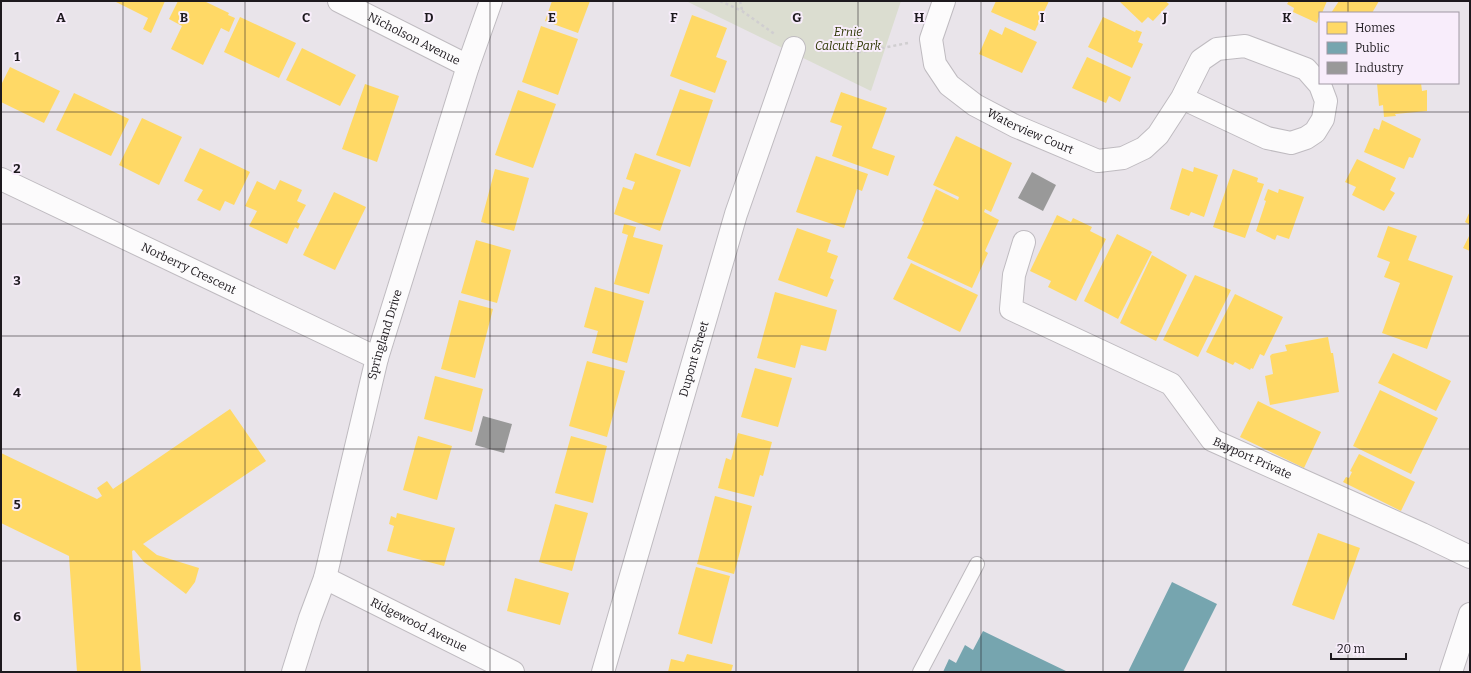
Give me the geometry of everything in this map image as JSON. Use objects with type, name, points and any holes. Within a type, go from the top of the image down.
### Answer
[{"type":"street","name":"Nicholson Avenue","points":[[339,1],[468,66]]},
{"type":"street","name":"Springland Drive","points":[[293,672],[310,618],[325,578],[377,358],[468,66],[492,1]]},
{"type":"street","points":[[930,39],[944,1]]},
{"type":"street","name":"Waterview Court","points":[[930,39],[935,64],[949,85],[975,105],[1016,126],[1098,161],[1123,158],[1144,148],[1158,135],[1182,98],[1201,60],[1209,53],[1217,49],[1245,46],[1306,69],[1319,84]]},
{"type":"street","name":"Dupont Street","points":[[603,672],[736,214],[794,48]]},
{"type":"street","name":"Waterview Court","points":[[1182,98],[1267,138],[1290,143],[1306,138],[1315,132],[1323,119],[1326,101],[1319,84]]},
{"type":"street","name":"Norberry Crescent","points":[[2,182],[377,358]]},
{"type":"street","name":"Bayport Private","points":[[1024,242],[1014,275],[1011,309],[1171,384],[1212,440],[1470,557]]},
{"type":"street","name":"Ridgewood Avenue","points":[[325,578],[513,672]]},
{"type":"street","points":[[1451,672],[1470,614]]},
{"type":"lane","points":[[920,672],[977,564]]},
{"type":"path","points":[[720,1],[742,11],[794,48],[862,52],[930,39]]},
{"type":"path","points":[[740,1],[742,11]]},
{"type":"green space","name":"Ernie Calcutt Park","points":[[686,1],[901,1],[871,91]]},
{"type":"building: Homes","points":[[114,1],[165,1],[151,33],[143,29],[148,18]]},
{"type":"building: Homes","points":[[178,1],[204,1],[229,13],[228,15],[235,18],[229,32],[221,28],[203,65],[171,49],[182,26],[169,19]]},
{"type":"building: Homes","points":[[552,1],[590,1],[578,33],[545,21]]},
{"type":"building: Homes","points":[[996,1],[1049,1],[1035,31],[991,12]]},
{"type":"building: Homes","points":[[1119,1],[1165,1],[1169,4],[1153,21],[1148,17],[1142,23]]},
{"type":"building: Homes","points":[[1289,1],[1327,1],[1322,12],[1319,12],[1317,23],[1293,12],[1294,8],[1287,4]]},
{"type":"building: Homes","points":[[1339,1],[1379,1],[1373,12],[1332,12]]},
{"type":"building: Homes","points":[[692,15],[727,28],[716,57],[727,61],[715,93],[670,76]]},
{"type":"building: Homes","points":[[240,17],[296,43],[279,78],[224,52]]},
{"type":"building: Homes","points":[[1103,17],[1135,32],[1136,30],[1142,32],[1138,42],[1143,44],[1132,68],[1088,47]]},
{"type":"building: Homes","points":[[541,26],[578,39],[558,95],[522,82]]},
{"type":"building: Homes","points":[[1005,27],[1037,42],[1022,73],[979,54],[990,29],[1002,35]]},
{"type":"building: Homes","points":[[302,48],[356,75],[340,106],[286,80]]},
{"type":"building: Homes","points":[[1087,57],[1131,77],[1120,102],[1109,96],[1106,103],[1072,88]]},
{"type":"building: Homes","points":[[10,67],[60,91],[44,123],[1,102],[1,85]]},
{"type":"building: Homes","points":[[365,84],[399,96],[377,162],[342,149]]},
{"type":"building: Homes","points":[[1377,84],[1421,84],[1422,91],[1427,90],[1427,111],[1395,114],[1396,116],[1384,117],[1383,105],[1379,106]]},
{"type":"building: Homes","points":[[680,89],[713,100],[690,167],[656,155]]},
{"type":"building: Homes","points":[[518,90],[556,104],[533,168],[495,155]]},
{"type":"building: Homes","points":[[841,92],[887,108],[872,148],[895,156],[888,176],[832,156],[842,126],[830,122]]},
{"type":"building: Homes","points":[[74,93],[129,119],[111,156],[56,130]]},
{"type":"building: Homes","points":[[142,118],[182,137],[159,185],[119,165]]},
{"type":"building: Homes","points":[[1382,120],[1421,139],[1413,158],[1409,157],[1404,169],[1364,152],[1374,128],[1379,130]]},
{"type":"building: Homes","points":[[956,136],[1012,163],[991,212],[985,209],[984,212],[999,220],[985,251],[988,253],[972,288],[907,258],[924,222],[922,221],[936,189],[958,200],[959,197],[933,185]]},
{"type":"building: Homes","points":[[200,148],[250,172],[234,205],[225,201],[220,211],[197,200],[203,190],[184,181]]},
{"type":"building: Homes","points":[[635,153],[681,170],[660,231],[614,214],[623,187],[632,190],[635,182],[626,179]]},
{"type":"building: Homes","points":[[816,156],[868,174],[862,191],[857,189],[844,228],[796,212]]},
{"type":"building: Homes","points":[[1357,159],[1396,178],[1390,190],[1395,193],[1384,211],[1352,195],[1356,187],[1345,182]]},
{"type":"building: Homes","points":[[1194,167],[1218,175],[1204,217],[1191,212],[1189,216],[1170,209],[1182,168],[1193,172]]},
{"type":"building: Homes","points":[[495,169],[529,178],[514,231],[481,222]]},
{"type":"building: Homes","points":[[1233,169],[1258,178],[1257,182],[1264,184],[1245,238],[1213,227]]},
{"type":"building: Homes","points":[[280,180],[302,190],[297,201],[306,205],[297,222],[300,224],[298,229],[295,227],[287,244],[249,226],[257,211],[245,206],[257,181],[275,190]]},
{"type":"building: Homes","points":[[1268,189],[1278,193],[1279,189],[1304,197],[1289,239],[1277,235],[1275,240],[1256,231],[1266,201],[1264,200]]},
{"type":"building: Homes","points":[[334,192],[366,207],[335,270],[303,255]]},
{"type":"building: Homes","points":[[1470,211],[1470,225],[1465,222]]},
{"type":"building: Homes","points":[[1057,215],[1071,222],[1073,218],[1092,227],[1090,231],[1106,239],[1076,301],[1048,287],[1051,281],[1030,271]]},
{"type":"building: Homes","points":[[624,224],[636,227],[633,237],[663,245],[649,294],[614,284],[628,235],[622,233]]},
{"type":"building: Homes","points":[[1388,226],[1417,236],[1408,260],[1453,276],[1427,349],[1382,333],[1400,283],[1384,277],[1390,262],[1377,257]]},
{"type":"building: Homes","points":[[797,228],[831,240],[827,252],[838,256],[830,278],[834,280],[827,297],[778,280]]},
{"type":"building: Homes","points":[[1117,234],[1152,252],[1118,319],[1084,301]]},
{"type":"building: Homes","points":[[1470,234],[1470,251],[1463,248]]},
{"type":"building: Homes","points":[[476,240],[511,250],[497,303],[461,293]]},
{"type":"building: Homes","points":[[1152,255],[1187,275],[1156,341],[1120,323]]},
{"type":"building: Homes","points":[[911,263],[978,295],[960,332],[893,299]]},
{"type":"building: Homes","points":[[1195,275],[1231,290],[1198,357],[1163,340]]},
{"type":"building: Homes","points":[[595,287],[644,301],[627,363],[592,353],[598,331],[584,327]]},
{"type":"building: Homes","points":[[775,292],[837,310],[826,351],[801,345],[795,368],[757,358]]},
{"type":"building: Homes","points":[[1235,294],[1283,317],[1264,356],[1260,354],[1253,369],[1251,368],[1250,370],[1235,362],[1233,365],[1206,352]]},
{"type":"building: Homes","points":[[459,300],[493,309],[475,378],[441,369]]},
{"type":"building: Homes","points":[[1328,337],[1331,353],[1333,353],[1339,392],[1270,405],[1265,376],[1273,374],[1270,356],[1272,354],[1287,351],[1285,345]]},
{"type":"building: Homes","points":[[1393,353],[1451,381],[1436,411],[1378,383]]},
{"type":"building: Homes","points":[[587,361],[625,371],[607,437],[569,426]]},
{"type":"building: Homes","points":[[755,368],[792,378],[778,427],[741,417]]},
{"type":"building: Homes","points":[[435,376],[483,389],[472,432],[424,419]]},
{"type":"building: Homes","points":[[1380,390],[1438,418],[1411,474],[1353,446]]},
{"type":"building: Homes","points":[[1258,401],[1321,432],[1304,468],[1240,437]]},
{"type":"building: Homes","points":[[230,409],[266,461],[143,544],[157,555],[199,568],[195,582],[186,594],[144,562],[134,550],[132,551],[141,672],[77,672],[69,556],[1,523],[1,453],[97,499],[102,496],[97,488],[107,481],[113,489]]},
{"type":"building: Homes","points":[[738,433],[772,442],[763,476],[760,475],[754,497],[718,488],[726,458],[731,460]]},
{"type":"building: Homes","points":[[418,436],[452,446],[437,500],[403,490]]},
{"type":"building: Homes","points":[[571,436],[607,446],[593,503],[555,493]]},
{"type":"building: Homes","points":[[1359,454],[1415,482],[1401,511],[1343,482],[1346,477],[1349,478],[1352,472],[1350,471]]},
{"type":"building: Homes","points":[[715,496],[752,506],[734,574],[697,564]]},
{"type":"building: Homes","points":[[555,504],[588,513],[572,571],[539,562]]},
{"type":"building: Homes","points":[[397,513],[455,528],[444,566],[387,551],[394,526],[389,524],[391,516],[396,518]]},
{"type":"building: Homes","points":[[1318,533],[1360,548],[1334,620],[1292,605]]},
{"type":"building: Homes","points":[[696,567],[730,576],[712,644],[678,634]]},
{"type":"building: Homes","points":[[515,578],[569,593],[560,625],[507,611]]},
{"type":"building: Homes","points":[[687,654],[733,665],[731,672],[668,672],[671,659],[684,662]]},
{"type":"building: Public","points":[[1172,582],[1217,604],[1183,672],[1128,672]]},
{"type":"building: Public","points":[[983,631],[1068,672],[943,672],[949,659],[956,663],[965,645],[973,650]]},
{"type":"building: Industry","points":[[1032,172],[1056,185],[1043,211],[1018,198]]},
{"type":"building: Industry","points":[[483,416],[512,424],[504,453],[475,445]]}]
